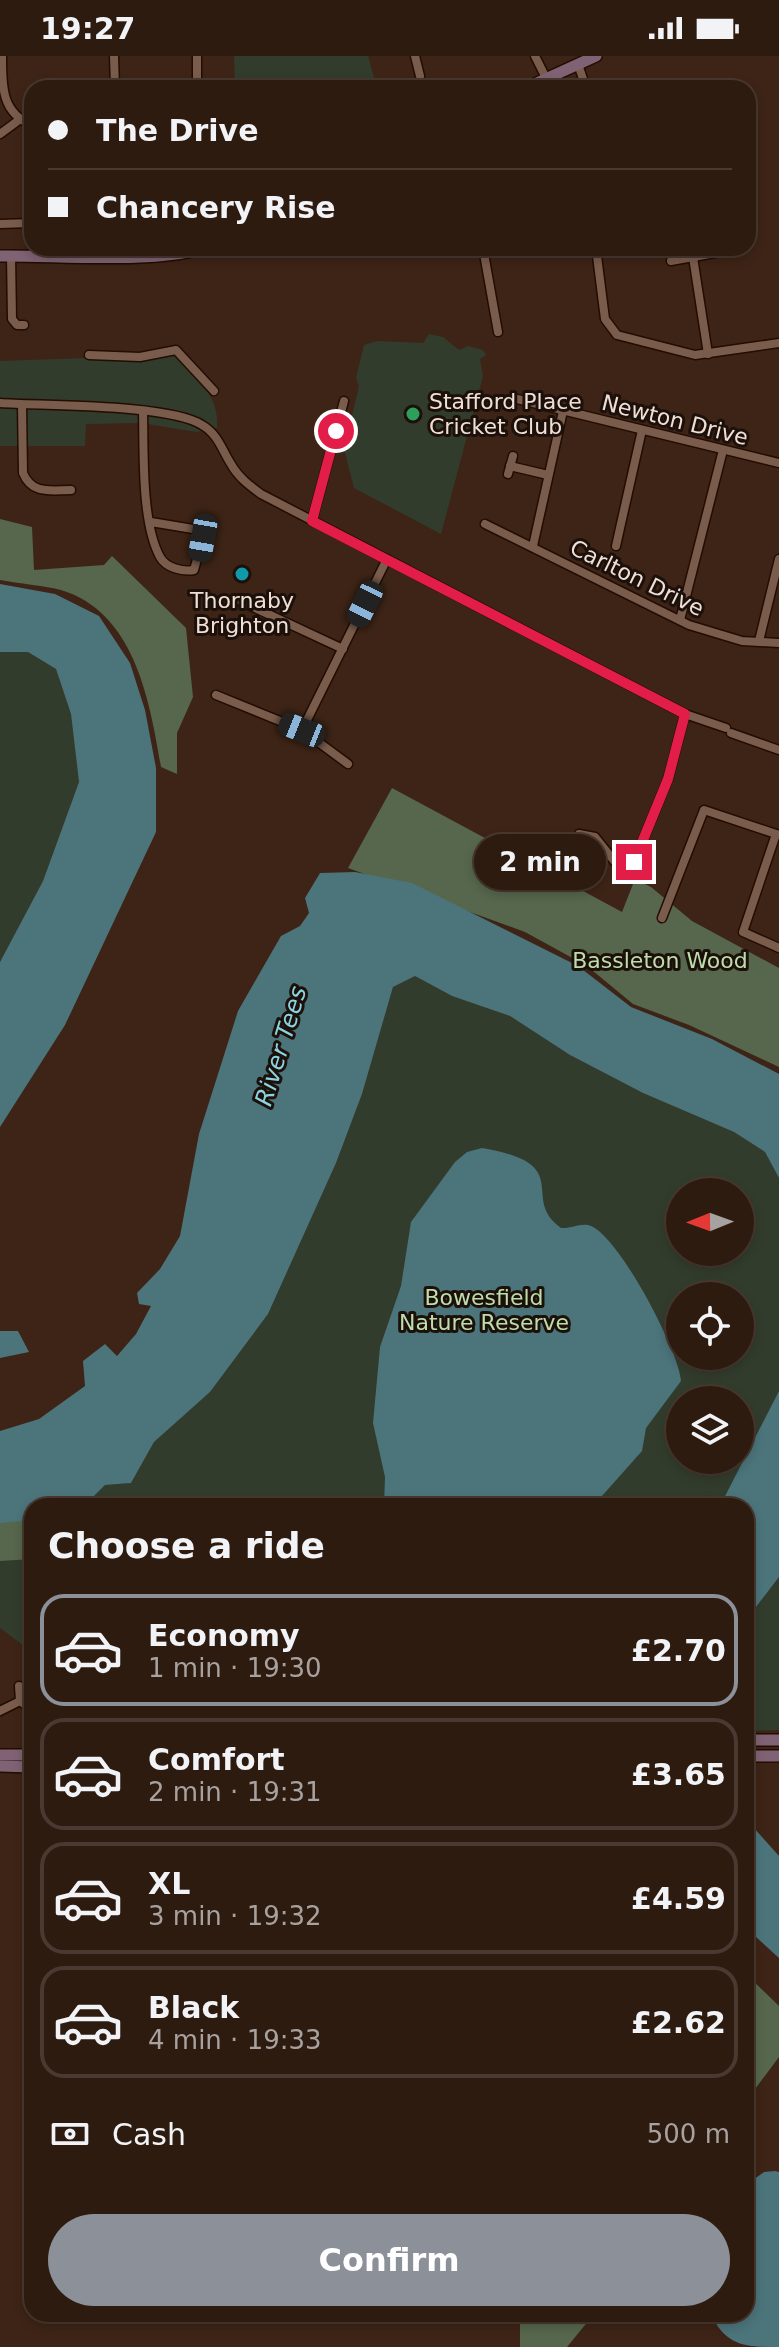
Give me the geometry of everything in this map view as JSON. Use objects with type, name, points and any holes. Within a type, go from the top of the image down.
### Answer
[{"type":"street","points":[[2,56],[3,92],[19,120],[24,122]]},
{"type":"street","points":[[114,56],[115,80]]},
{"type":"street","points":[[197,56],[197,80]]},
{"type":"street","points":[[415,56],[420,76]]},
{"type":"street","points":[[535,56],[546,78]]},
{"type":"street","points":[[542,80],[596,56]]},
{"type":"street","points":[[578,64],[583,80]]},
{"type":"street","points":[[0,134],[19,120]]},
{"type":"street","points":[[0,224],[24,223]]},
{"type":"street","points":[[6,256],[12,319],[17,325],[24,325]]},
{"type":"street","points":[[484,256],[498,332]]},
{"type":"street","points":[[597,256],[605,319],[612,332],[683,354],[708,354],[779,343]]},
{"type":"street","points":[[671,261],[698,256]]},
{"type":"street","points":[[693,257],[708,354]]},
{"type":"street","points":[[89,355],[140,357],[176,350],[214,391]]},
{"type":"street","name":"Newton Drive","points":[[517,399],[779,463]]},
{"type":"street","points":[[312,521],[344,401]]},
{"type":"street","points":[[0,403],[143,412],[184,417],[204,425],[218,439],[232,466],[246,483],[312,521],[685,714],[728,730],[746,733],[779,750]]},
{"type":"street","points":[[22,405],[23,473],[27,484],[37,490],[71,490]]},
{"type":"street","points":[[533,546],[563,411]]},
{"type":"street","points":[[143,412],[145,487],[151,522],[160,557],[167,565],[185,571],[194,570],[203,538],[199,530],[151,522]]},
{"type":"street","points":[[616,546],[642,430]]},
{"type":"street","points":[[680,620],[723,450]]},
{"type":"street","points":[[513,456],[509,470],[548,475]]},
{"type":"street","name":"Carlton Drive","points":[[485,524],[680,620],[719,636],[779,643]]},
{"type":"street","points":[[302,730],[387,559]]},
{"type":"street","points":[[759,641],[779,559]]},
{"type":"street","points":[[238,600],[343,649]]},
{"type":"street","points":[[216,695],[302,730],[348,764]]},
{"type":"street","points":[[579,834],[595,837],[615,862],[634,862],[668,779],[685,714]]},
{"type":"street","points":[[662,918],[704,810],[777,835],[743,932],[779,948]]},
{"type":"street","points":[[595,837],[600,825]]},
{"type":"street","points":[[19,1686],[20,1701]]},
{"type":"street","points":[[20,1701],[24,1704]]},
{"type":"street","points":[[0,1711],[20,1701]]},
{"type":"street","points":[[754,1740],[779,1740]]},
{"type":"street","points":[[0,1755],[24,1755]]},
{"type":"street","points":[[754,1756],[779,1756]]},
{"type":"street","points":[[0,1766],[24,1767]]},
{"type":"green space","points":[[234,56],[368,56],[375,80],[235,80]]},
{"type":"green space","name":"Stafford Place Cricket Club","points":[[429,334],[443,337],[459,350],[468,346],[483,350],[486,355],[480,359],[483,376],[441,534],[354,488],[344,449],[359,386],[356,378],[364,345],[377,341],[423,343]]},
{"type":"green space","points":[[174,355],[211,396],[217,428],[197,432],[141,423],[86,424],[85,446],[0,446],[0,361]]},
{"type":"green space","points":[[0,519],[32,527],[34,570],[104,565],[112,556],[186,628],[193,697],[177,733],[177,774],[161,767],[151,715],[135,662],[106,618],[86,601],[61,590],[0,580]]},
{"type":"green space","points":[[0,652],[28,652],[56,669],[71,714],[79,782],[43,881],[0,962]]},
{"type":"green space","name":"Bassleton Wood","points":[[392,788],[622,912],[635,879],[651,887],[692,921],[779,968],[779,1067],[689,1025],[633,1004],[587,966],[525,932],[348,868]]},
{"type":"green space","name":"Bowesfield Nature Reserve","points":[[415,976],[452,996],[510,1016],[570,1055],[643,1093],[734,1132],[765,1152],[779,1178],[779,1391],[754,1442],[754,1386],[666,1386],[666,1474],[738,1474],[725,1498],[92,1498],[105,1485],[131,1483],[154,1442],[210,1392],[268,1314],[336,1163],[362,1094],[393,987]]},
{"type":"green space","points":[[24,1516],[24,1560],[0,1561],[0,1521]]},
{"type":"green space","points":[[24,1520],[24,1646],[0,1628],[0,1522]]},
{"type":"green space","points":[[779,1577],[779,1730],[754,1731],[754,1610]]},
{"type":"green space","points":[[754,1982],[779,2006],[779,2057],[754,2090]]},
{"type":"green space","points":[[520,2322],[587,2322],[567,2347],[520,2347]]},
{"type":"water","points":[[0,584],[55,594],[99,616],[130,663],[145,710],[156,768],[156,832],[65,1025],[0,1127],[0,962],[43,881],[79,782],[71,714],[56,669],[28,652],[0,652]]},
{"type":"water","name":"River Tees","points":[[355,872],[412,883],[578,966],[631,1007],[712,1039],[779,1074],[779,1178],[765,1152],[734,1132],[643,1093],[570,1055],[510,1016],[452,996],[415,976],[393,987],[362,1094],[336,1163],[268,1314],[210,1392],[154,1442],[131,1483],[105,1485],[92,1498],[24,1498],[24,1521],[0,1523],[0,1431],[39,1419],[85,1386],[83,1361],[105,1344],[117,1356],[136,1334],[151,1306],[139,1304],[137,1293],[160,1269],[180,1236],[199,1134],[238,1011],[281,936],[300,926],[309,913],[305,898],[320,873]]},
{"type":"water","points":[[482,1148],[529,1163],[538,1172],[549,1217],[561,1228],[588,1225],[603,1235],[632,1272],[666,1337],[666,1370],[679,1370],[681,1381],[677,1386],[666,1386],[666,1401],[646,1428],[642,1451],[600,1498],[384,1498],[385,1477],[373,1423],[380,1347],[401,1286],[411,1222],[455,1162],[467,1152]]},
{"type":"water","points":[[0,1331],[18,1331],[29,1352],[0,1358]]},
{"type":"water","points":[[779,1391],[779,1577],[754,1610],[754,1498],[724,1498],[736,1474],[754,1474],[754,1440]]},
{"type":"water","points":[[754,1828],[779,1856],[779,1958],[754,1935]]},
{"type":"water","points":[[764,2172],[779,2172],[779,2347],[739,2343],[723,2333],[715,2322],[754,2322],[754,2179]]},
{"type":"place","name":"Stafford Place Cricket Club","points":[[413,414]]},
{"type":"place","name":"Thornaby Brighton","points":[[242,574]]},
{"type":"route","points":[[336,431],[312,521],[685,714],[668,779],[634,862]]}]
